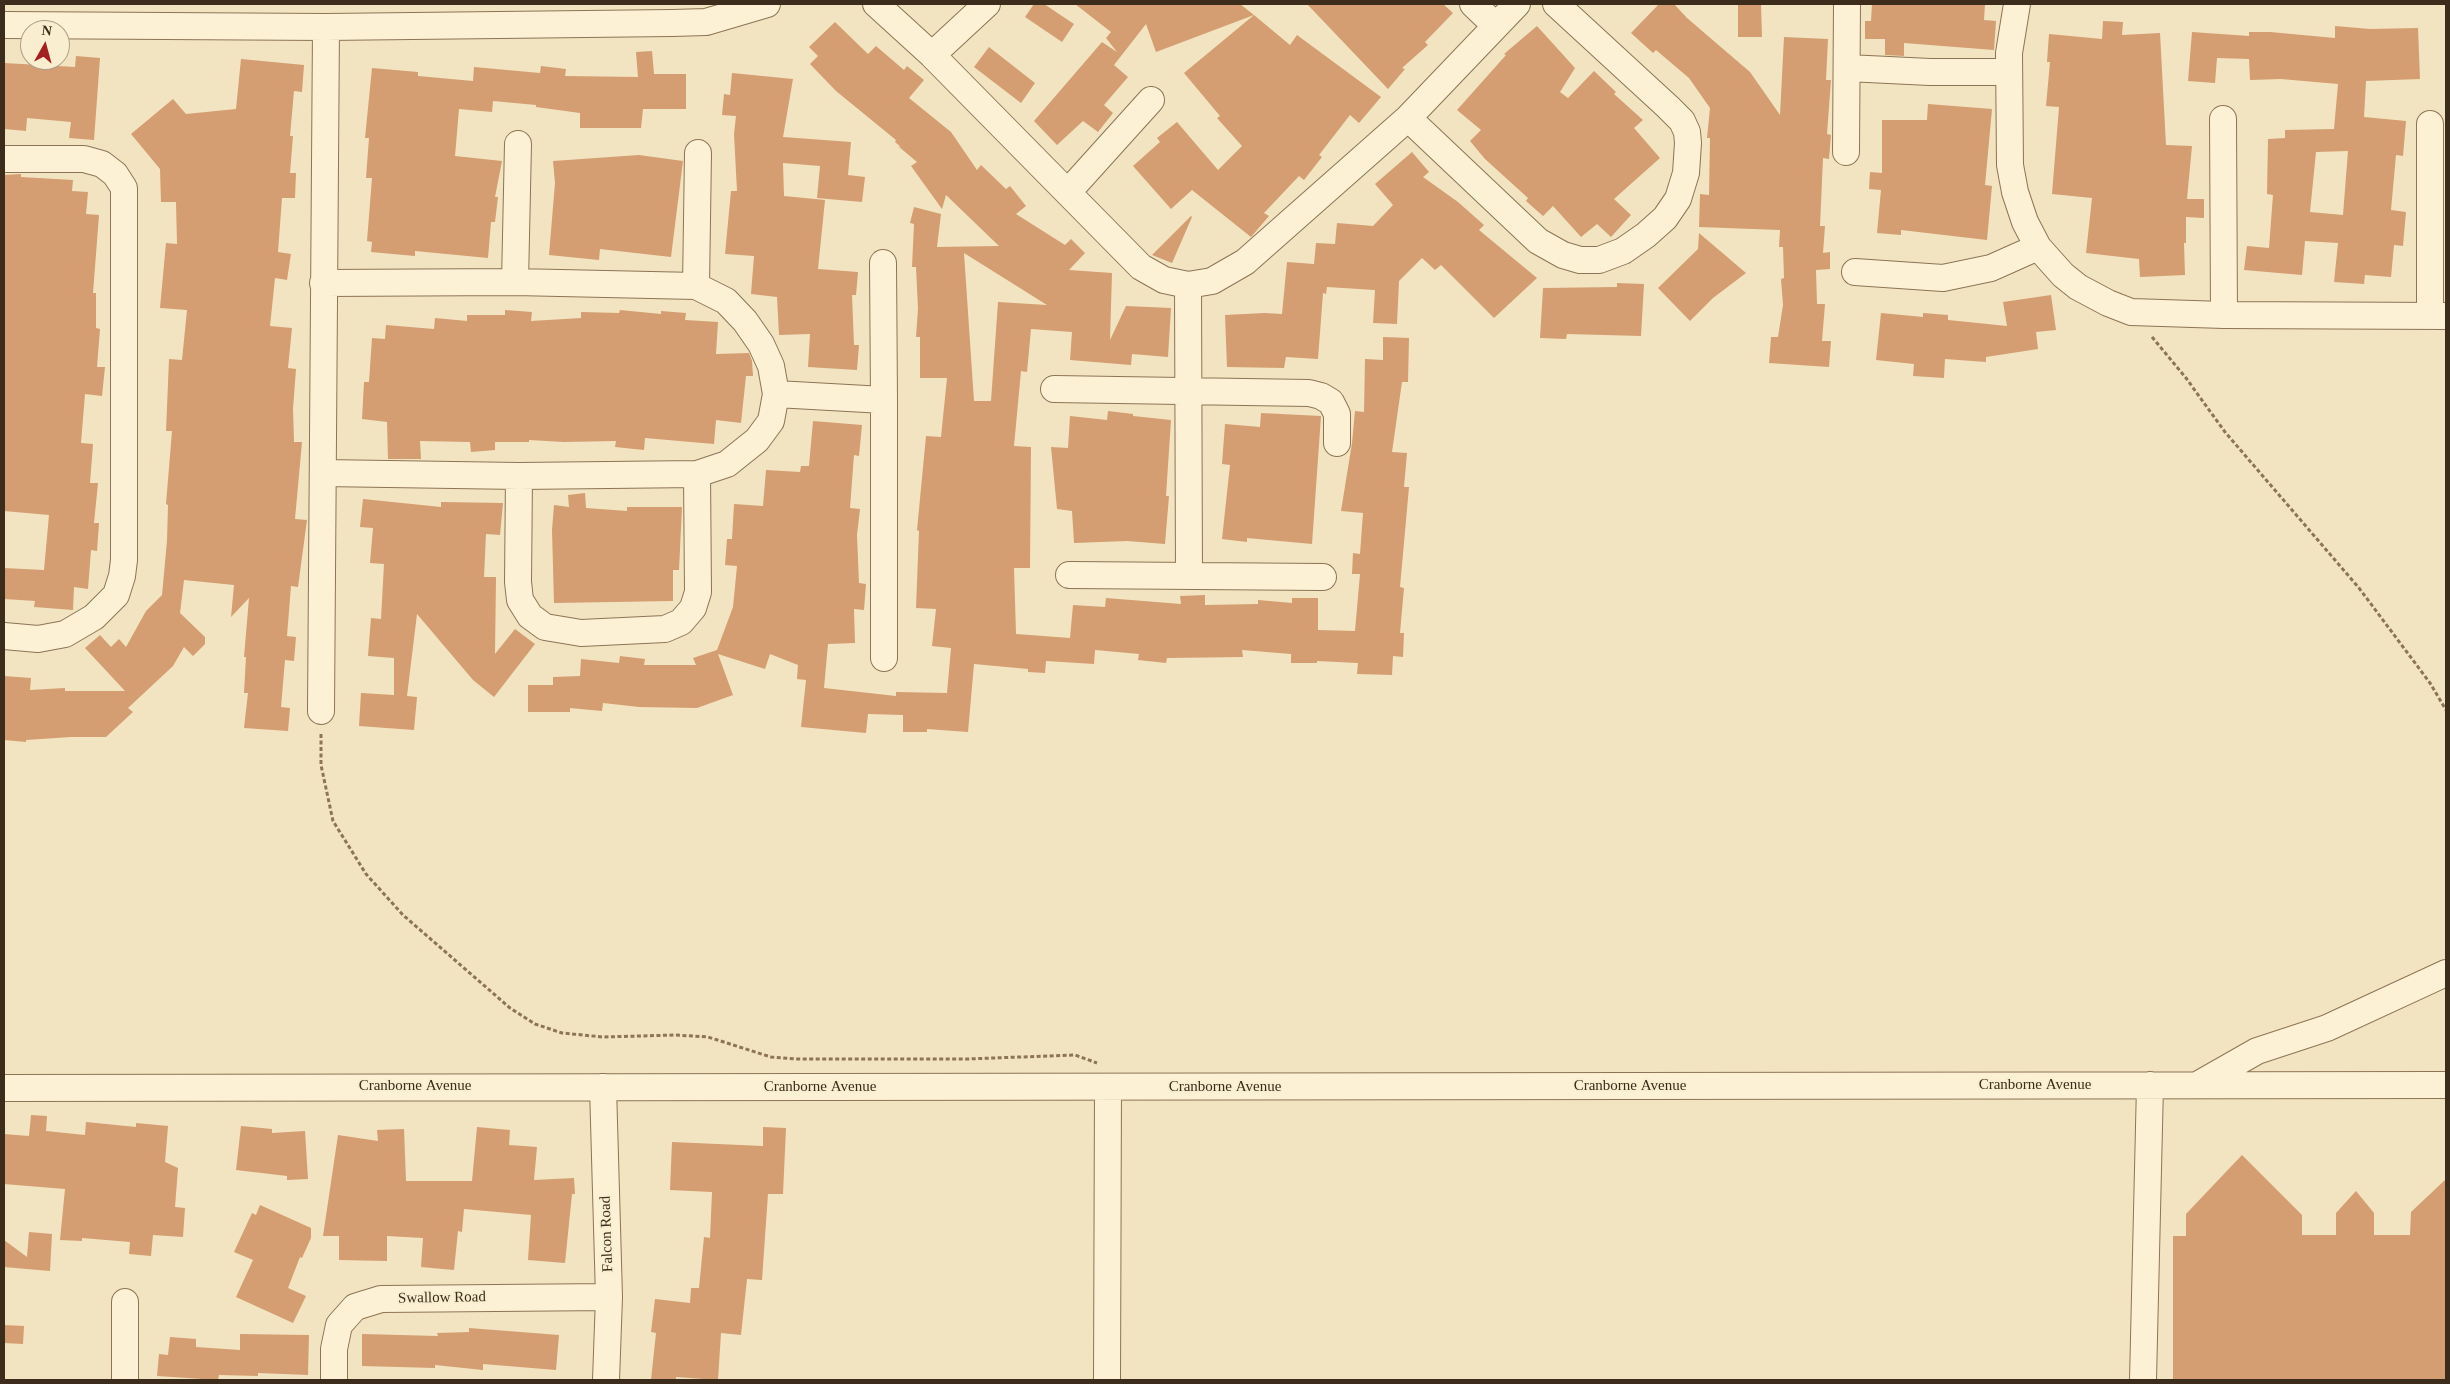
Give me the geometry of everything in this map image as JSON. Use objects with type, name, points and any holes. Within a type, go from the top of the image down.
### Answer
[{"type":"street","points":[[4,25],[326,27],[672,13],[706,22],[767,4]]},
{"type":"street","points":[[876,4],[932,55],[1141,267],[1164,280],[1188,285],[1212,281],[1245,262],[1408,118],[1517,4]]},
{"type":"street","points":[[932,55],[987,4]]},
{"type":"street","points":[[1473,4],[1496,25]]},
{"type":"street","points":[[1408,118],[1538,241],[1563,255],[1580,260],[1600,260],[1623,251],[1646,235],[1665,218],[1678,199],[1686,174],[1687,132],[1682,121],[1668,107],[1556,4]]},
{"type":"street","points":[[1846,152],[1847,4]]},
{"type":"street","points":[[2017,4],[2009,53],[2010,165],[2015,192],[2025,222],[2038,247],[2063,275],[2078,287],[2108,303],[2131,312],[2224,315],[2438,316],[2430,124]]},
{"type":"street","points":[[321,711],[326,27]]},
{"type":"street","points":[[1847,68],[1930,72],[2009,72]]},
{"type":"street","points":[[1068,192],[1151,100]]},
{"type":"street","points":[[2223,119],[2224,315]]},
{"type":"street","points":[[515,282],[518,144]]},
{"type":"street","points":[[696,286],[698,153]]},
{"type":"street","points":[[4,159],[84,159],[102,164],[115,174],[124,188],[124,550],[122,576],[116,595],[94,617],[65,634],[38,640],[4,636]]},
{"type":"street","points":[[1855,272],[1943,278],[1991,268],[2038,247]]},
{"type":"street","points":[[883,263],[884,658]]},
{"type":"street","points":[[323,283],[515,282],[696,286],[726,301],[746,321],[761,344],[771,366],[776,394],[771,422],[757,440],[727,464],[696,474],[519,476],[323,473]]},
{"type":"street","points":[[1188,285],[1189,576]]},
{"type":"street","points":[[1054,389],[1309,393],[1321,396],[1331,402],[1336,414],[1337,443]]},
{"type":"street","points":[[776,394],[884,400]]},
{"type":"street","points":[[519,476],[518,582],[520,600],[530,616],[545,627],[581,633],[665,630],[681,622],[693,608],[698,592],[696,474]]},
{"type":"street","points":[[1069,575],[1322,577]]},
{"type":"street","points":[[2197,1084],[2257,1051],[2327,1028],[2446,973]]},
{"type":"street","points":[[2143,1380],[2150,1085]]},
{"type":"street","name":"Cranborne Avenue","points":[[4,1088],[2446,1085]]},
{"type":"street","name":"Falcon Road","points":[[603,1087],[609,1297],[606,1380]]},
{"type":"street","points":[[1107,1380],[1108,1088]]},
{"type":"street","name":"Swallow Road","points":[[334,1380],[334,1348],[339,1326],[355,1306],[381,1299],[609,1297]]},
{"type":"street","points":[[125,1302],[125,1380]]},
{"type":"path","points":[[2131,312],[2186,378],[2225,432],[2359,588],[2430,683],[2446,710]]},
{"type":"path","points":[[321,711],[321,765],[332,821],[366,874],[403,915],[510,1008],[535,1024],[562,1033],[603,1037],[676,1035],[708,1037],[771,1057],[796,1059],[966,1059],[1075,1055],[1096,1062],[1102,1070],[1108,1088]]},
{"type":"building","points":[[1034,4],[1044,4],[1074,24],[1062,42],[1025,17]]},
{"type":"building","points":[[1075,4],[1240,4],[1254,15],[1156,52],[1146,24],[1114,65],[1128,77],[1104,105],[1113,113],[1098,132],[1083,121],[1057,145],[1034,121],[1102,42],[1117,52],[1106,38],[1111,32]]},
{"type":"building","points":[[1307,4],[1443,4],[1453,13],[1425,42],[1428,45],[1402,68],[1405,69],[1388,89]]},
{"type":"building","points":[[1659,4],[1674,4],[1687,18],[1750,72],[1780,115],[1784,37],[1828,39],[1826,80],[1831,80],[1827,134],[1831,135],[1829,159],[1823,158],[1820,226],[1825,226],[1823,253],[1830,252],[1830,269],[1816,270],[1817,304],[1825,304],[1822,341],[1831,341],[1829,367],[1769,363],[1771,337],[1778,337],[1783,305],[1781,279],[1784,278],[1783,247],[1779,247],[1780,230],[1699,227],[1700,194],[1709,195],[1710,138],[1707,138],[1710,108],[1689,78],[1656,50],[1653,53],[1631,33]]},
{"type":"building","points":[[1738,4],[1761,4],[1762,37],[1738,37]]},
{"type":"building","points":[[1872,4],[1985,4],[1984,20],[1996,21],[1994,50],[1904,43],[1904,56],[1885,55],[1885,39],[1865,39],[1865,21],[1871,21]]},
{"type":"building","points":[[1254,15],[1290,45],[1297,35],[1381,97],[1359,123],[1350,115],[1319,155],[1322,157],[1304,180],[1299,176],[1264,213],[1269,216],[1251,237],[1192,190],[1171,209],[1133,166],[1160,142],[1157,138],[1177,122],[1218,170],[1242,146],[1217,118],[1220,116],[1184,73]]},
{"type":"building","points":[[2103,21],[2123,22],[2122,35],[2160,33],[2166,145],[2192,146],[2187,199],[2204,199],[2204,218],[2186,217],[2186,243],[2184,243],[2185,275],[2140,277],[2139,259],[2086,253],[2092,198],[2052,194],[2059,107],[2046,106],[2050,62],[2047,62],[2049,34],[2102,39]]},
{"type":"building","points":[[835,22],[868,54],[876,46],[904,70],[907,66],[924,80],[909,98],[951,132],[977,170],[981,165],[1006,189],[1010,186],[1026,206],[1016,214],[1065,245],[1071,239],[1085,253],[1069,270],[1112,273],[1110,340],[1126,306],[1171,308],[1168,357],[1132,354],[1131,365],[1070,360],[1072,332],[1031,329],[1027,372],[1021,371],[1014,446],[1031,447],[1030,568],[1014,568],[1016,634],[1070,638],[1073,605],[1105,607],[1106,598],[1181,604],[1180,596],[1205,595],[1205,605],[1258,604],[1258,600],[1292,603],[1292,598],[1318,598],[1318,630],[1355,631],[1360,574],[1352,574],[1353,553],[1360,554],[1363,513],[1341,511],[1355,411],[1364,412],[1365,359],[1383,360],[1383,337],[1409,338],[1408,382],[1402,382],[1392,452],[1407,453],[1404,487],[1409,487],[1400,587],[1404,588],[1400,633],[1404,633],[1403,657],[1393,656],[1392,675],[1357,674],[1358,663],[1317,661],[1317,663],[1291,663],[1291,654],[1242,650],[1243,657],[1167,658],[1166,663],[1138,660],[1139,654],[1095,650],[1094,664],[1046,661],[1045,673],[1028,672],[1028,669],[974,664],[968,732],[927,729],[927,732],[903,732],[903,715],[868,714],[866,733],[801,727],[806,680],[797,679],[798,665],[770,654],[765,669],[718,654],[733,695],[697,708],[639,707],[603,703],[602,711],[570,708],[570,712],[528,712],[528,685],[553,685],[553,677],[580,676],[581,659],[619,663],[620,656],[645,659],[644,665],[696,665],[693,658],[717,650],[733,607],[737,566],[725,565],[727,539],[732,539],[734,504],[763,506],[766,470],[800,472],[801,466],[809,466],[813,421],[862,425],[859,456],[854,455],[850,508],[860,509],[857,535],[859,583],[866,584],[864,610],[854,609],[855,643],[828,644],[824,688],[896,696],[896,692],[947,693],[951,648],[932,646],[936,609],[916,608],[919,531],[917,530],[926,436],[941,437],[947,378],[920,378],[920,337],[916,337],[918,309],[916,267],[912,267],[914,224],[910,223],[914,207],[941,214],[937,247],[999,246],[946,195],[942,209],[911,166],[917,162],[898,146],[901,147],[895,142],[896,140],[836,91],[810,64],[818,56],[809,47]],"holes":[[[964,253],[1047,305],[998,302],[991,401],[974,401]]]},
{"type":"building","points":[[1537,26],[1575,68],[1560,92],[1568,98],[1594,71],[1616,92],[1614,94],[1643,120],[1634,128],[1660,158],[1614,199],[1631,215],[1611,237],[1597,224],[1581,237],[1553,206],[1543,216],[1526,201],[1528,198],[1485,159],[1470,141],[1481,130],[1457,110],[1506,55],[1504,54]]},
{"type":"building","points":[[2335,26],[2370,29],[2418,28],[2420,79],[2366,81],[2364,117],[2406,121],[2403,156],[2396,155],[2391,210],[2406,212],[2403,246],[2394,245],[2391,277],[2365,275],[2364,284],[2334,282],[2338,243],[2305,241],[2302,275],[2244,270],[2247,246],[2269,248],[2273,195],[2267,194],[2268,139],[2285,138],[2285,130],[2334,129],[2338,84],[2281,79],[2250,80],[2249,59],[2217,58],[2215,83],[2188,81],[2192,32],[2249,36],[2249,32],[2270,32],[2335,38]],"holes":[[[2348,151],[2343,215],[2310,212],[2316,152]]]},
{"type":"building","points":[[989,47],[1035,83],[1021,103],[974,67]]},
{"type":"building","points":[[652,51],[654,74],[686,74],[686,109],[643,109],[641,128],[580,128],[580,113],[536,107],[536,105],[493,101],[492,112],[459,109],[455,156],[502,161],[495,197],[498,197],[495,222],[491,222],[488,258],[415,251],[415,256],[371,252],[372,242],[367,241],[372,178],[366,178],[369,138],[365,138],[372,68],[418,72],[418,76],[473,81],[474,67],[540,73],[541,66],[566,69],[565,76],[638,77],[636,52]]},
{"type":"building","points":[[76,56],[100,58],[94,140],[69,138],[71,122],[27,118],[26,131],[4,129],[4,63],[20,64],[20,70],[70,70],[70,67],[75,67]]},
{"type":"building","points":[[241,59],[304,65],[302,92],[294,91],[290,136],[293,136],[290,173],[296,173],[295,198],[282,198],[278,252],[291,254],[287,280],[275,278],[270,326],[292,328],[288,368],[296,369],[293,409],[294,442],[302,442],[295,519],[307,520],[298,587],[291,586],[287,636],[296,637],[294,661],[285,660],[281,707],[290,708],[288,731],[244,728],[248,693],[244,693],[246,657],[244,657],[249,598],[231,617],[234,585],[184,580],[180,613],[205,637],[205,644],[193,656],[184,647],[173,666],[128,708],[133,712],[106,737],[71,737],[26,740],[26,742],[4,740],[4,676],[31,678],[30,690],[65,688],[65,691],[125,691],[85,648],[100,635],[111,647],[119,639],[126,647],[146,611],[162,595],[167,541],[168,505],[166,504],[172,431],[166,431],[169,359],[182,360],[187,310],[160,308],[166,243],[177,244],[176,202],[161,202],[160,169],[131,134],[173,99],[186,114],[236,109]]},
{"type":"building","points":[[732,73],[793,79],[783,137],[851,142],[848,175],[865,177],[862,202],[817,198],[820,166],[783,163],[784,196],[825,200],[818,269],[858,272],[856,295],[852,295],[854,345],[859,345],[857,370],[808,367],[810,334],[779,335],[777,297],[751,294],[754,256],[725,254],[731,191],[737,191],[734,134],[736,116],[722,115],[724,94],[730,95]]},
{"type":"building","points":[[1928,104],[1992,109],[1985,185],[1992,186],[1987,240],[1901,230],[1901,235],[1877,233],[1881,190],[1869,189],[1870,172],[1882,173],[1882,120],[1927,120]]},
{"type":"building","points":[[1412,152],[1429,172],[1423,177],[1458,202],[1484,225],[1479,230],[1537,278],[1494,318],[1441,265],[1435,270],[1422,258],[1399,281],[1397,324],[1373,323],[1375,290],[1327,287],[1326,294],[1323,293],[1318,359],[1286,357],[1284,368],[1227,367],[1225,315],[1282,314],[1287,262],[1314,264],[1316,243],[1335,244],[1337,223],[1373,226],[1393,205],[1375,184]]},
{"type":"building","points":[[639,155],[683,161],[671,257],[600,249],[599,260],[549,255],[555,183],[553,161]]},
{"type":"building","points":[[21,174],[21,177],[73,180],[72,191],[88,192],[86,214],[99,215],[93,293],[96,293],[96,328],[100,329],[97,367],[105,367],[102,396],[85,394],[81,443],[93,444],[90,483],[98,483],[94,523],[99,523],[97,551],[91,550],[88,589],[74,587],[73,610],[34,607],[35,601],[4,599],[4,568],[44,570],[49,515],[4,511],[4,175]]},
{"type":"building","points":[[1191,216],[1172,263],[1152,255]]},
{"type":"building","points":[[1699,233],[1746,273],[1713,298],[1690,321],[1658,288],[1698,249]]},
{"type":"building","points":[[1617,283],[1644,284],[1641,336],[1567,334],[1566,339],[1540,338],[1543,288],[1617,287]]},
{"type":"building","points":[[2051,295],[2056,330],[2036,332],[2038,349],[1986,357],[1986,362],[1945,359],[1944,378],[1913,376],[1914,364],[1876,360],[1881,313],[1923,317],[1923,313],[1948,315],[1948,320],[2007,326],[2003,302]]},
{"type":"building","points":[[505,310],[532,312],[531,321],[581,318],[581,312],[619,313],[620,310],[661,314],[661,311],[686,313],[685,320],[718,322],[716,354],[749,353],[752,361],[753,376],[746,376],[741,423],[716,420],[714,444],[645,438],[644,450],[615,447],[616,441],[564,442],[529,440],[529,442],[495,442],[495,450],[471,452],[470,442],[420,441],[421,459],[388,459],[387,422],[362,419],[364,382],[369,382],[372,338],[385,339],[386,325],[434,329],[435,318],[467,321],[467,315],[505,315]]},
{"type":"building","points":[[1108,411],[1171,420],[1166,496],[1169,496],[1165,544],[1127,541],[1074,543],[1072,511],[1057,509],[1051,447],[1068,448],[1070,416],[1107,420]]},
{"type":"building","points":[[1261,413],[1321,416],[1312,544],[1247,538],[1247,542],[1222,539],[1230,465],[1222,464],[1225,424],[1260,427]]},
{"type":"building","points":[[585,493],[586,508],[627,511],[627,507],[682,507],[679,570],[673,570],[673,601],[554,603],[552,530],[554,505],[569,507],[568,495]]},
{"type":"building","points":[[363,499],[441,507],[441,502],[503,503],[500,535],[486,534],[484,577],[496,577],[495,654],[515,629],[535,644],[494,697],[473,680],[417,614],[407,696],[417,697],[414,730],[359,726],[361,693],[394,695],[394,658],[368,656],[371,618],[381,619],[384,564],[370,563],[373,528],[360,527]]},
{"type":"building","points":[[31,1115],[47,1116],[46,1131],[85,1135],[86,1122],[136,1127],[136,1123],[168,1126],[165,1162],[178,1168],[175,1207],[185,1208],[183,1237],[153,1235],[151,1256],[129,1254],[130,1242],[82,1238],[82,1241],[60,1240],[65,1189],[4,1184],[4,1134],[29,1136]]},
{"type":"building","points":[[241,1126],[272,1129],[272,1133],[305,1131],[308,1179],[287,1180],[287,1176],[236,1170]]},
{"type":"building","points":[[477,1127],[510,1130],[509,1145],[537,1147],[534,1180],[574,1178],[575,1194],[572,1194],[565,1263],[528,1260],[531,1215],[464,1209],[462,1232],[458,1231],[454,1270],[421,1267],[423,1238],[387,1236],[387,1261],[339,1260],[339,1236],[323,1236],[338,1135],[378,1141],[377,1130],[404,1129],[406,1181],[472,1181]]},
{"type":"building","points":[[763,1127],[786,1128],[783,1194],[768,1194],[762,1280],[747,1279],[741,1335],[721,1333],[718,1380],[676,1377],[676,1380],[651,1380],[656,1333],[651,1332],[655,1299],[690,1303],[691,1288],[699,1288],[704,1237],[710,1238],[712,1192],[670,1190],[672,1142],[763,1146]]},
{"type":"building","points":[[2242,1155],[2302,1215],[2302,1235],[2336,1235],[2336,1213],[2356,1191],[2374,1213],[2374,1235],[2410,1235],[2411,1212],[2446,1179],[2446,1380],[2173,1380],[2173,1236],[2186,1236],[2186,1214]]},
{"type":"building","points":[[260,1205],[311,1228],[311,1238],[302,1258],[300,1257],[288,1288],[306,1296],[293,1323],[236,1297],[253,1260],[234,1252],[252,1213],[256,1215]]},
{"type":"building","points":[[29,1232],[52,1234],[50,1271],[4,1267],[4,1240],[27,1257]]},
{"type":"building","points":[[4,1325],[24,1326],[23,1344],[4,1343]]},
{"type":"building","points":[[469,1328],[559,1335],[556,1370],[483,1364],[483,1370],[435,1365],[435,1368],[362,1366],[362,1334],[438,1336],[437,1333],[469,1332]]},
{"type":"building","points":[[240,1334],[309,1335],[308,1375],[258,1373],[258,1376],[219,1375],[218,1380],[157,1376],[159,1354],[168,1355],[170,1337],[196,1339],[196,1347],[240,1350]]}]
